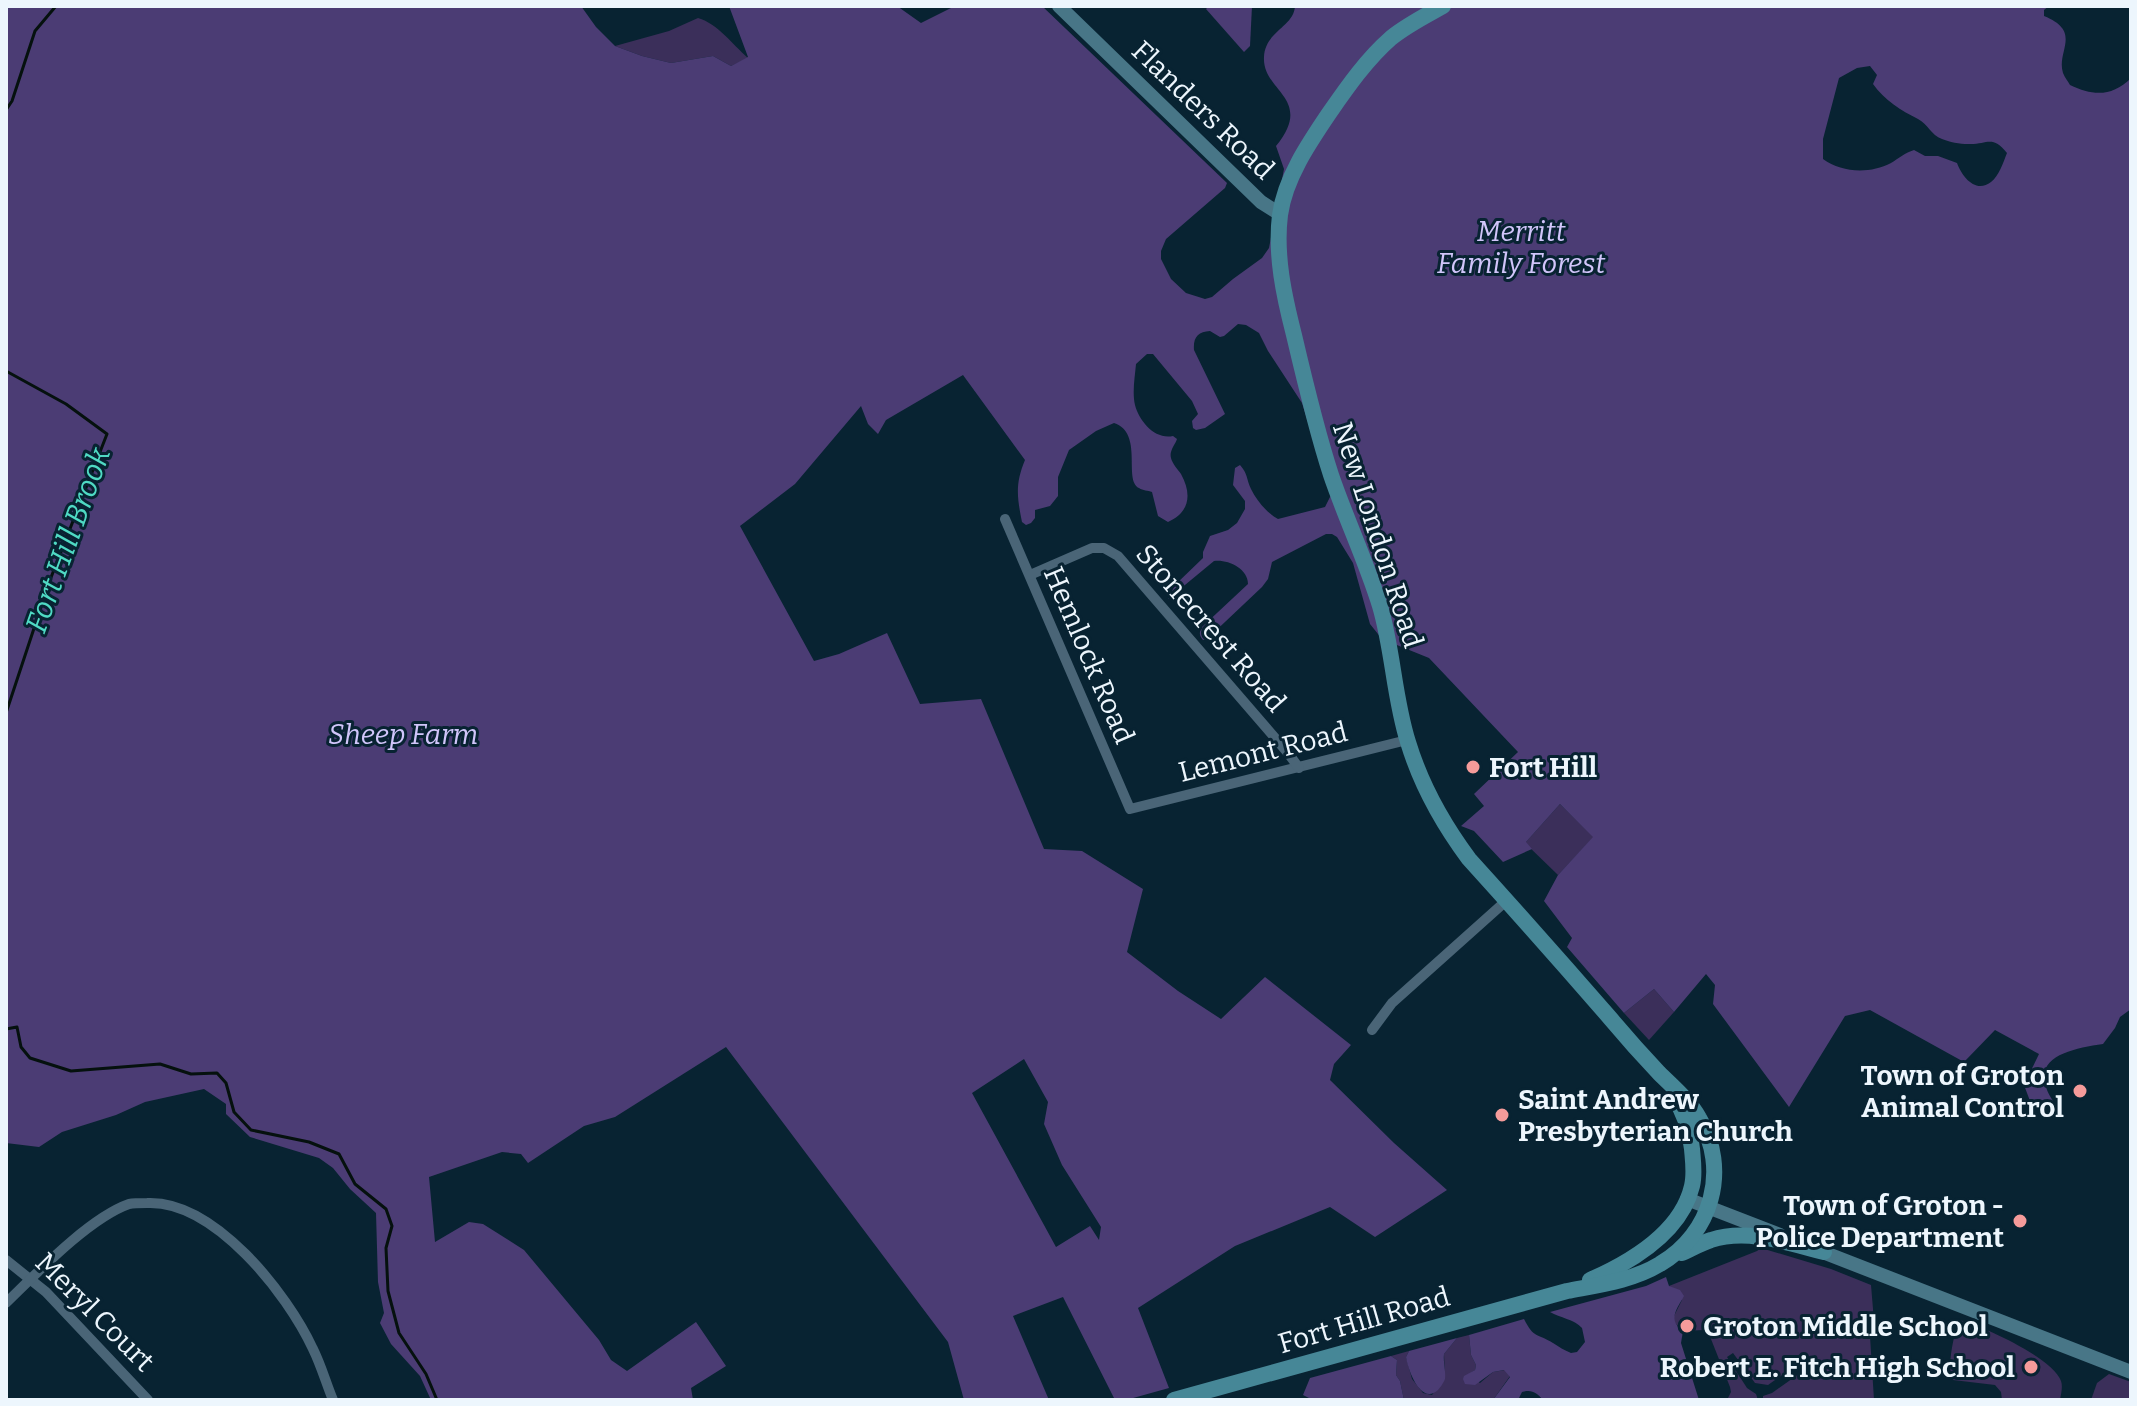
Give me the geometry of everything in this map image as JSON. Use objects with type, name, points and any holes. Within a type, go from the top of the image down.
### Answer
[{"type":"main road","name":"Flanders Road","points":[[1059,6],[1261,202],[1280,214]]},
{"type":"main road","name":"New London Road","points":[[1443,6],[1392,37],[1370,59],[1301,158],[1280,214],[1284,295],[1316,429],[1379,604],[1407,740],[1419,773],[1453,837],[1469,859],[1648,1061]]},
{"type":"main road","name":"Fort Hill Road","points":[[1567,1291],[1642,1252],[1668,1227],[1687,1199],[1693,1179],[1689,1134],[1677,1101],[1648,1061]]},
{"type":"main road","name":"Fort Hill Road","points":[[1174,1400],[1567,1291],[1612,1282],[1662,1263],[1691,1237],[1704,1218],[1714,1191],[1715,1175],[1708,1134],[1696,1111],[1648,1061]]},
{"type":"main road","points":[[1687,1199],[2131,1372]]},
{"type":"main road","points":[[1662,1263],[1706,1241],[1730,1236],[1755,1236],[1824,1252]]},
{"type":"street","name":"Hemlock Road","points":[[1005,519],[1130,809]]},
{"type":"street","name":"Stonecrest Road","points":[[1030,575],[1092,548],[1104,548],[1118,556],[1299,768]]},
{"type":"street","name":"Lemont Road","points":[[1130,809],[1407,740]]},
{"type":"street","points":[[1372,1030],[1392,1003],[1506,901]]},
{"type":"street","points":[[6,1303],[98,1220],[131,1203],[160,1202],[187,1211],[214,1228],[260,1270],[313,1348],[332,1400]]},
{"type":"street","name":"Meryl Court","points":[[6,1260],[32,1279],[148,1400]]},
{"type":"shaded area","points":[[698,18],[718,30],[748,58],[731,66],[713,56],[671,63],[615,46],[669,31]]},
{"type":"shaded area","points":[[1560,804],[1594,837],[1558,875],[1525,843]]},
{"type":"shaded area","points":[[1654,989],[1674,1012],[1649,1040],[1624,1013]]},
{"type":"shaded area","points":[[1761,1248],[1831,1269],[1871,1285],[1875,1333],[1870,1336],[1874,1400],[1763,1400],[1763,1396],[1803,1371],[1798,1364],[1768,1385],[1755,1383],[1733,1353],[1727,1357],[1758,1400],[1727,1400],[1730,1387],[1709,1334],[1705,1330],[1683,1331],[1674,1322],[1682,1300],[1669,1286]]},
{"type":"shaded area","points":[[1959,1320],[2000,1336],[2045,1363],[2061,1381],[2060,1400],[2002,1400],[2001,1392],[1995,1385],[1953,1380],[1951,1359]]},
{"type":"shaded area","points":[[1469,1335],[1471,1355],[1476,1365],[1469,1374],[1480,1383],[1493,1372],[1505,1370],[1510,1376],[1493,1400],[1404,1400],[1396,1375],[1397,1360],[1391,1356],[1409,1351],[1406,1357],[1412,1379],[1423,1393],[1432,1395],[1445,1378],[1444,1354],[1457,1338]]},
{"type":"shaded area","points":[[2109,1374],[2131,1382],[2131,1400],[2091,1400],[2097,1383]]},
{"type":"green space","points":[[6,6],[581,6],[615,46],[671,63],[713,56],[731,66],[748,57],[729,6],[897,6],[921,23],[955,6],[1042,6],[1227,183],[1166,239],[1161,251],[1161,259],[1171,279],[1186,293],[1205,299],[1212,297],[1262,258],[1269,248],[1284,169],[1276,146],[1287,130],[1290,117],[1289,106],[1271,79],[1264,57],[1269,41],[1290,19],[1295,6],[2049,6],[2044,10],[2044,16],[2056,22],[2065,35],[2062,65],[2070,85],[2102,93],[2117,89],[2131,78],[2131,1009],[2120,1017],[2103,1044],[2065,1053],[2048,1065],[2044,1075],[2053,1101],[2043,1107],[2030,1101],[2024,1085],[2039,1054],[1995,1030],[1964,1062],[1870,1010],[1845,1016],[1789,1107],[1713,1004],[1715,985],[1706,974],[1674,1012],[1654,989],[1624,1013],[1567,947],[1572,938],[1544,901],[1558,875],[1593,837],[1560,804],[1526,842],[1532,849],[1503,862],[1474,831],[1461,826],[1484,806],[1474,794],[1518,752],[1429,658],[1382,639],[1370,624],[1353,563],[1332,534],[1326,534],[1272,562],[1268,579],[1262,587],[1203,640],[1200,634],[1202,627],[1248,584],[1245,573],[1230,563],[1214,561],[1168,599],[1175,585],[1203,558],[1210,536],[1228,530],[1237,523],[1245,509],[1245,501],[1233,485],[1235,468],[1240,465],[1256,498],[1278,519],[1325,507],[1331,495],[1302,403],[1259,333],[1238,324],[1224,336],[1210,331],[1199,334],[1194,342],[1194,350],[1225,414],[1205,428],[1193,428],[1192,421],[1198,414],[1192,401],[1153,354],[1147,354],[1136,364],[1134,400],[1140,417],[1154,432],[1177,439],[1171,450],[1171,458],[1185,481],[1188,495],[1185,508],[1168,522],[1158,516],[1152,492],[1141,489],[1135,483],[1128,436],[1123,428],[1114,423],[1096,431],[1069,450],[1058,477],[1058,496],[1050,506],[1035,510],[1035,518],[1026,525],[1022,522],[1018,491],[1025,460],[963,375],[886,420],[878,434],[868,424],[861,406],[795,484],[740,526],[814,661],[839,654],[887,633],[920,704],[981,699],[1044,849],[1082,851],[1143,889],[1127,952],[1221,1019],[1265,977],[1351,1045],[1334,1064],[1330,1080],[1447,1190],[1375,1237],[1330,1207],[1235,1246],[1138,1308],[1169,1388],[1115,1400],[1063,1297],[1013,1316],[1049,1400],[964,1400],[948,1342],[726,1047],[615,1117],[584,1126],[528,1163],[521,1154],[502,1152],[429,1177],[435,1242],[469,1222],[483,1224],[524,1250],[599,1340],[611,1360],[627,1371],[696,1322],[726,1366],[691,1388],[693,1400],[431,1400],[420,1376],[391,1344],[380,1323],[384,1313],[378,1282],[376,1213],[333,1168],[319,1158],[250,1137],[226,1114],[226,1104],[204,1089],[145,1102],[62,1132],[39,1147],[6,1143]],"holes":[[[1870,66],[1877,75],[1873,84],[1882,95],[1921,121],[1938,137],[1962,144],[1993,142],[2002,147],[2007,153],[1994,179],[1985,185],[1975,185],[1962,174],[1957,163],[1938,156],[1925,156],[1914,150],[1883,167],[1865,170],[1839,167],[1823,159],[1823,139],[1839,78],[1857,68]],[[1024,1059],[1048,1102],[1044,1124],[1062,1165],[1101,1227],[1099,1240],[1090,1226],[1056,1247],[972,1093]]]},
{"type":"green space","points":[[1209,6],[1252,6],[1250,46],[1244,52],[1206,9]]},
{"type":"green space","points":[[1666,1277],[1669,1286],[1680,1290],[1684,1296],[1674,1319],[1683,1331],[1681,1343],[1699,1400],[1543,1400],[1529,1391],[1522,1392],[1518,1400],[1493,1400],[1510,1377],[1504,1370],[1493,1372],[1475,1385],[1465,1384],[1464,1376],[1475,1370],[1476,1365],[1471,1355],[1469,1335],[1524,1319],[1536,1335],[1571,1353],[1577,1352],[1585,1342],[1582,1328],[1550,1312],[1646,1286]]},
{"type":"green space","points":[[1457,1338],[1444,1354],[1444,1382],[1432,1394],[1421,1390],[1409,1370],[1406,1357],[1409,1351]]},
{"type":"green space","points":[[1391,1356],[1397,1360],[1396,1375],[1404,1400],[1313,1400],[1303,1395],[1310,1378]]},
{"type":"waterway","points":[[6,110],[12,101],[35,31],[56,6]]},
{"type":"waterway","name":"Fort Hill Brook","points":[[6,371],[66,404],[107,434],[50,580],[6,713]]},
{"type":"waterway","name":"Fort Hill Brook","points":[[6,1029],[17,1027],[21,1047],[30,1058],[71,1071],[160,1064],[191,1074],[217,1073],[226,1083],[234,1112],[251,1130],[309,1142],[339,1154],[355,1184],[386,1209],[392,1226],[386,1248],[388,1291],[399,1333],[426,1374],[437,1400]]},
{"type":"place","name":"Fort Hill","points":[[1473,767]]},
{"type":"place","name":"Town of Groton Animal Control","points":[[2080,1091]]},
{"type":"place","name":"Saint Andrew Presbyterian Church","points":[[1502,1115]]},
{"type":"place","name":"Town of Groton - Police Department","points":[[2020,1221]]},
{"type":"place","name":"Groton Middle School","points":[[1687,1326]]},
{"type":"place","name":"Robert E. Fitch High School","points":[[2031,1367]]},
{"type":"park label","name":"Merritt Family Forest","points":[[1521,247]]},
{"type":"park label","name":"Sheep Farm","points":[[403,734]]}]
